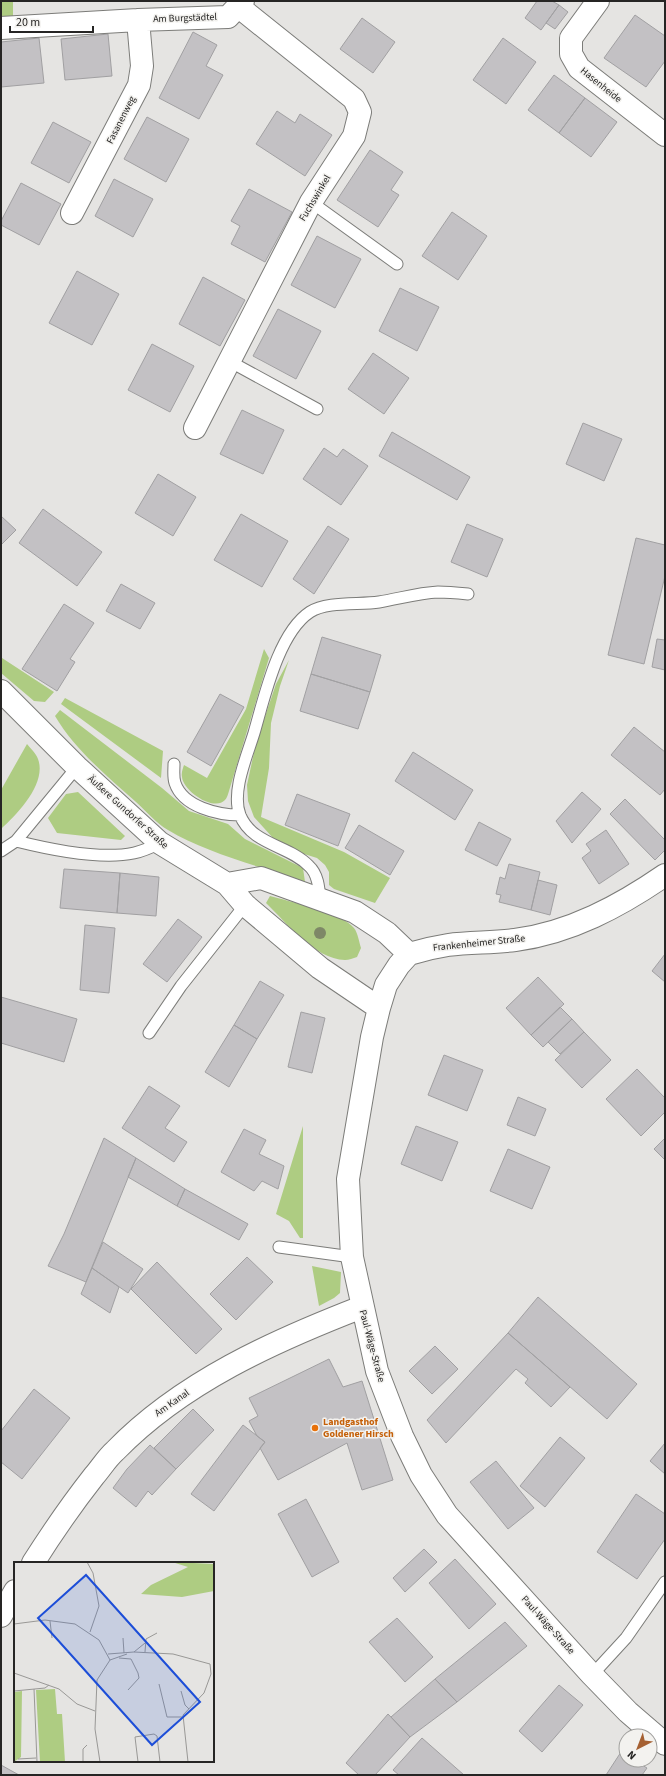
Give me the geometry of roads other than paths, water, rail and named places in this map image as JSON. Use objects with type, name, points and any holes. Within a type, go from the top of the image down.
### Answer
[{"type":"street","name":"Hasenheide","points":[[598,1],[572,38],[571,54],[579,68],[665,135]]},
{"type":"street","name":"Am Burgstädtel","points":[[1,28],[228,16],[241,4]]},
{"type":"street","name":"Fuchswinkel","points":[[195,428],[311,202],[354,136],[360,112],[354,99],[241,4]]},
{"type":"street","name":"Fasanenweg","points":[[72,213],[139,85],[142,66],[138,20]]},
{"type":"street","name":"Äußere Gundorfer Straße","points":[[1,691],[77,767],[160,844],[227,884],[245,906],[320,968],[380,1008]]},
{"type":"street","name":"Frankenheimer Straße","points":[[409,954],[448,945],[516,940],[565,929],[644,890],[665,875]]},
{"type":"street","points":[[227,884],[260,878],[355,912],[387,933],[409,954]]},
{"type":"street","name":"Paul-Wäge-Straße","points":[[409,954],[399,965],[386,985],[372,1037],[348,1179],[352,1257],[376,1371],[402,1436],[421,1475],[447,1515],[592,1675],[628,1712],[665,1744]]},
{"type":"street","name":"Am Kanal","points":[[33,1562],[78,1496],[114,1452],[135,1431],[166,1406],[205,1380],[256,1353],[317,1324],[362,1307]]},
{"type":"street","points":[[1,1616],[14,1593]]},
{"type":"lane","points":[[311,202],[398,264]]},
{"type":"lane","points":[[229,361],[316,409]]},
{"type":"lane","points":[[320,899],[318,881],[310,866],[257,836],[247,826],[240,815],[238,787],[276,660],[287,639],[300,622],[310,612],[327,606],[377,602],[437,592],[468,594]]},
{"type":"lane","points":[[174,764],[175,784],[194,804],[218,813],[240,815]]},
{"type":"lane","points":[[1,851],[16,841],[77,767]]},
{"type":"lane","points":[[16,841],[52,849],[108,855],[134,853],[160,844]]},
{"type":"lane","points":[[150,1033],[181,986],[245,906]]},
{"type":"lane","points":[[279,1247],[352,1257]]},
{"type":"lane","points":[[592,1675],[626,1638],[665,1582]]},
{"type":"place","name":"Landgasthof Goldener Hirsch","points":[[315,1428]]}]
